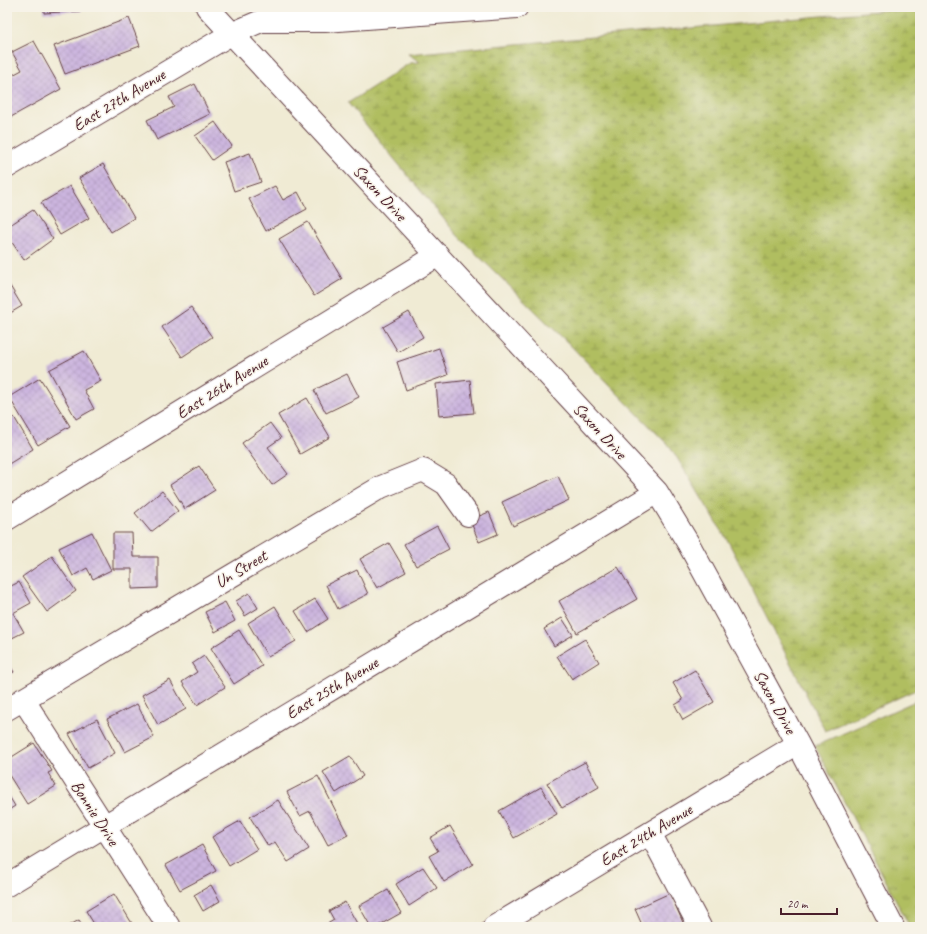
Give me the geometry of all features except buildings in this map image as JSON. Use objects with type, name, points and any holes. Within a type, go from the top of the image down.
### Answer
[{"type":"street","name":"Saxon Drive","points":[[206,7],[657,492],[688,542],[798,744],[893,927]]},
{"type":"street","name":"East 27th Avenue","points":[[7,167],[231,34],[261,21],[325,21],[517,7]]},
{"type":"street","name":"East 26th Avenue","points":[[7,519],[438,255]]},
{"type":"street","name":"Un Street","points":[[15,704],[381,487],[423,470],[446,484],[468,515]]},
{"type":"street","name":"East 25th Avenue","points":[[7,885],[657,492]]},
{"type":"street","name":"Bonnie Drive","points":[[15,704],[103,826],[169,927]]},
{"type":"street","name":"East 24th Avenue","points":[[494,927],[798,744]]},
{"type":"street","points":[[650,832],[700,927]]},
{"type":"green space","points":[[920,7],[920,688],[825,731],[729,543],[671,448],[568,343],[457,235],[348,103],[410,63],[420,62],[408,54]]},
{"type":"green space","points":[[920,699],[920,927],[910,927],[815,746]]}]
